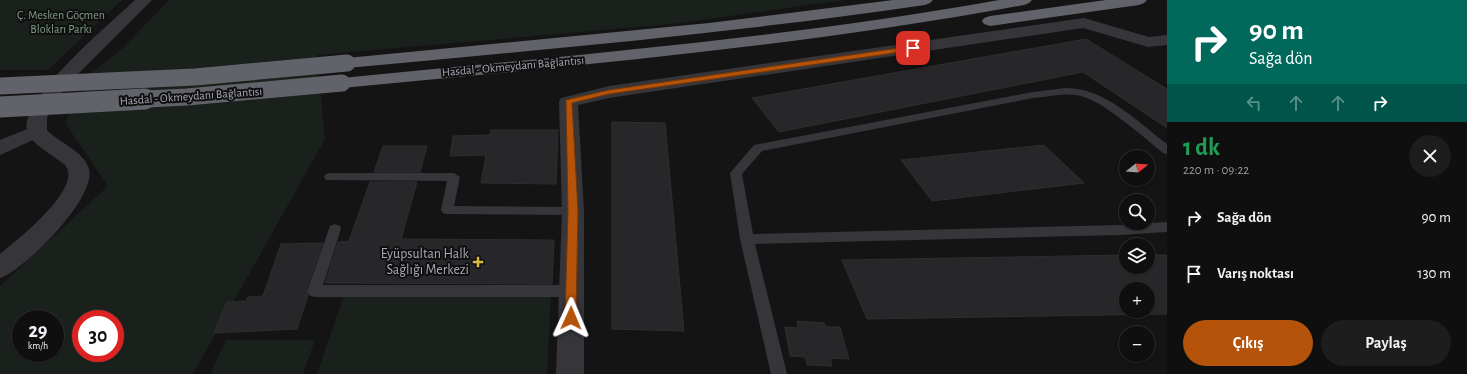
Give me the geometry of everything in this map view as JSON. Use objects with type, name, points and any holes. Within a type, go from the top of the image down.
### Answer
[{"type":"highway","name":"Hasdal - Okmeydanı Bağlantısı","points":[[0,86],[195,77],[347,63],[712,28],[853,11],[925,0]]},
{"type":"highway","name":"Hasdal - Okmeydanı Bağlantısı","points":[[0,107],[187,97],[741,43],[904,21],[1024,0]]},
{"type":"highway","points":[[741,43],[831,41],[1109,2],[1139,0]]},
{"type":"street","points":[[0,268],[66,206],[80,182],[78,168],[69,157],[50,145],[37,131],[37,118],[46,99],[69,74],[144,0]]},
{"type":"street","points":[[570,374],[573,211],[568,102],[609,92],[1084,23],[1148,42],[1167,40]]},
{"type":"street","points":[[0,148],[37,131]]},
{"type":"lane","points":[[779,374],[747,239],[736,173],[758,148],[1033,95],[1068,92],[1082,93],[1104,104],[1167,150]]},
{"type":"lane","points":[[330,176],[454,177],[446,210],[573,211]]},
{"type":"lane","points":[[747,239],[1120,230],[1167,227]]},
{"type":"lane","points":[[335,228],[314,291],[572,291]]},
{"type":"green space","name":"Ç. Mesken Göçmen Blokları Parkı","points":[[0,0],[122,0],[48,70],[0,70]]},
{"type":"green space","points":[[169,0],[844,0],[673,24],[317,55],[325,139],[193,374],[0,374],[0,286],[108,186],[65,123],[91,73],[122,49]]},
{"type":"green space","points":[[344,295],[551,295],[547,374],[317,374]]},
{"type":"green space","points":[[226,340],[315,340],[303,374],[210,374]]},
{"type":"building","points":[[1086,39],[1167,89],[1167,128],[1083,72],[779,132],[752,98]]},
{"type":"building","points":[[612,122],[665,123],[684,331],[612,329]]},
{"type":"building","points":[[491,130],[558,130],[556,184],[481,183],[486,155],[450,156],[453,136],[490,135]]},
{"type":"building","points":[[1044,145],[1084,183],[932,201],[901,160]]},
{"type":"building","points":[[383,146],[427,146],[420,172],[374,172]]},
{"type":"building","points":[[370,182],[417,182],[401,239],[554,240],[552,284],[325,283],[338,242],[349,241]]},
{"type":"building","points":[[323,243],[306,290],[308,295],[297,329],[214,333],[227,302],[246,301],[248,297],[263,296],[281,244]]},
{"type":"building","points":[[1119,255],[1119,274],[1155,274],[1155,255],[1167,255],[1167,314],[1155,314],[1155,282],[1119,282],[1119,315],[867,319],[842,260]]},
{"type":"building","points":[[797,321],[824,323],[826,327],[840,327],[849,359],[830,358],[832,366],[807,365],[805,357],[790,356],[785,327],[798,328]]},
{"type":"place","name":"Eyüpsultan Halk Sağlığı Merkezi","points":[[478,262]]},
{"type":"route","points":[[571,318],[573,211],[568,102],[609,92],[913,48]]}]
